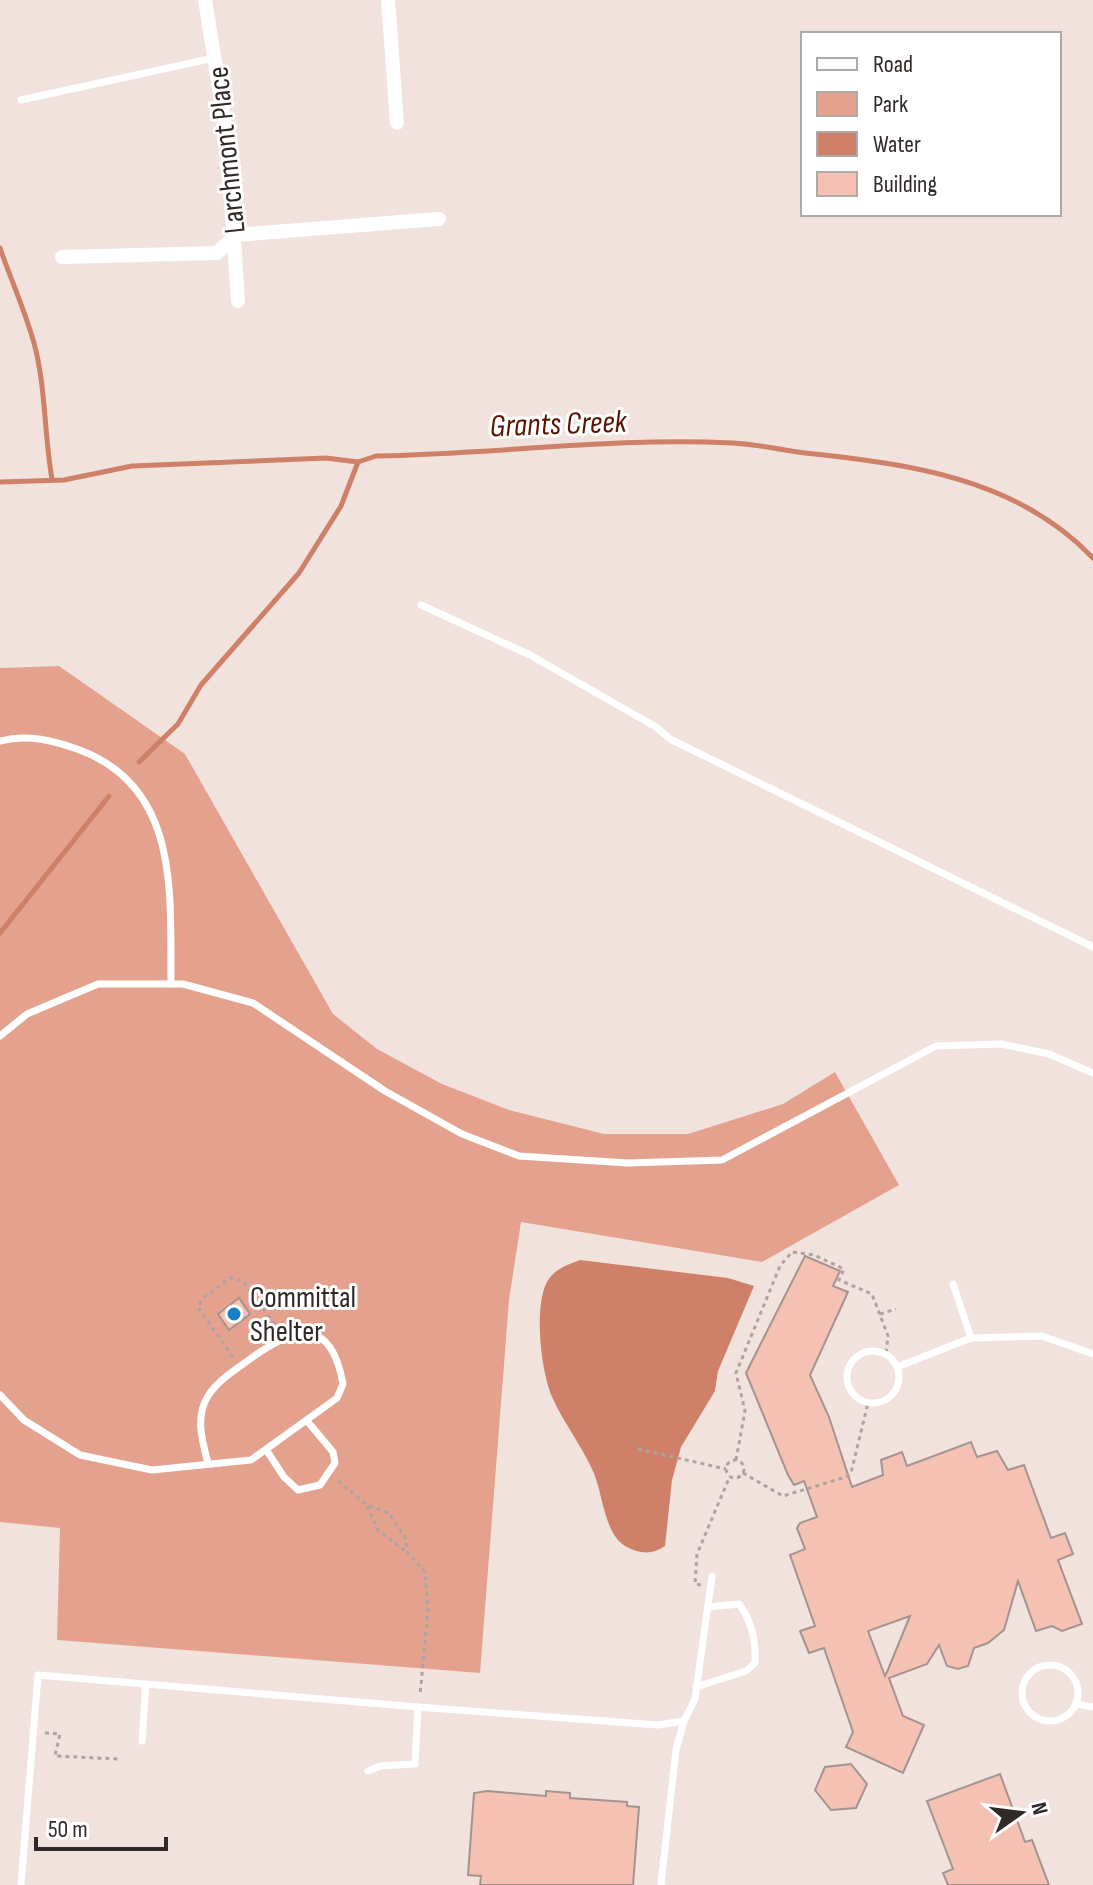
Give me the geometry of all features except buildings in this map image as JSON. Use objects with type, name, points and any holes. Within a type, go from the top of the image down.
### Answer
[{"type":"street","name":"Larchmont Place","points":[[205,0],[216,58],[236,235],[238,301]]},
{"type":"street","points":[[388,0],[397,123]]},
{"type":"street","points":[[62,257],[217,253],[236,235],[439,219]]},
{"type":"lane","points":[[21,100],[216,58]]},
{"type":"lane","points":[[421,605],[530,655],[656,727],[670,739],[790,801],[1093,947]]},
{"type":"lane","points":[[0,741],[15,737],[54,740],[95,755],[132,783],[150,808],[166,851],[171,984]]},
{"type":"lane","points":[[0,1036],[27,1014],[98,984],[171,984],[253,1003],[385,1091],[462,1134],[519,1156],[628,1163],[722,1160],[936,1046],[1001,1044],[1049,1054],[1093,1073]]},
{"type":"lane","points":[[953,1284],[971,1338]]},
{"type":"lane","points":[[0,1395],[24,1420],[80,1455],[152,1470],[251,1460],[308,1422],[337,1398],[343,1384],[331,1349],[318,1337],[303,1332],[284,1336],[240,1367],[207,1397],[199,1428],[208,1463]]},
{"type":"lane","points":[[897,1367],[971,1338],[1042,1336],[1093,1354]]},
{"type":"lane","points":[[868,1350],[886,1354],[897,1367],[895,1392],[881,1402],[868,1403],[851,1392],[846,1375],[848,1366],[868,1350]]},
{"type":"lane","points":[[267,1451],[284,1477],[298,1490],[320,1485],[335,1463],[333,1452],[308,1422]]},
{"type":"lane","points":[[661,1885],[676,1750],[696,1687],[712,1576]]},
{"type":"lane","points":[[696,1687],[746,1671],[755,1663],[756,1646],[746,1613],[739,1604],[708,1607]]},
{"type":"lane","points":[[1057,1665],[1073,1676],[1077,1685],[1076,1704],[1065,1717],[1056,1721],[1038,1719],[1025,1706],[1022,1698],[1024,1680],[1038,1666],[1057,1665]]},
{"type":"lane","points":[[21,1885],[38,1675],[658,1725],[684,1721]]},
{"type":"lane","points":[[142,1741],[146,1684]]},
{"type":"lane","points":[[1076,1704],[1093,1707]]},
{"type":"lane","points":[[368,1771],[380,1766],[415,1764],[418,1707]]},
{"type":"path","points":[[726,1469],[736,1460],[745,1411],[736,1373],[748,1335],[787,1256],[802,1252],[844,1269],[839,1280],[872,1294],[888,1336],[886,1354]]},
{"type":"path","points":[[240,1367],[198,1307],[203,1298],[230,1278],[243,1281],[284,1336]]},
{"type":"path","points":[[880,1314],[896,1309]]},
{"type":"path","points":[[743,1473],[783,1496],[846,1477],[851,1473],[868,1403]]},
{"type":"path","points":[[638,1449],[726,1469],[735,1478],[743,1473]]},
{"type":"path","points":[[736,1460],[743,1465],[743,1473]]},
{"type":"path","points":[[329,1475],[367,1505],[389,1513],[405,1537],[408,1553]]},
{"type":"path","points":[[711,1585],[695,1584],[697,1554],[730,1476]]},
{"type":"path","points":[[367,1505],[378,1530],[408,1553],[425,1572],[428,1586],[418,1707]]},
{"type":"path","points":[[34,1732],[60,1734],[55,1756],[119,1759]]},
{"type":"green space","points":[[59,666],[185,754],[333,1014],[377,1049],[442,1084],[509,1110],[604,1134],[688,1134],[783,1104],[835,1072],[899,1185],[762,1262],[521,1222],[509,1300],[480,1673],[57,1640],[60,1528],[0,1522],[0,668]]},
{"type":"water","points":[[580,1260],[728,1278],[754,1286],[718,1371],[715,1391],[681,1447],[672,1480],[665,1546],[656,1551],[630,1549],[612,1531],[596,1478],[549,1388],[540,1342],[542,1295],[552,1275]]},
{"type":"waterway","points":[[0,248],[38,360],[52,479]]},
{"type":"waterway","name":"Grants Creek","points":[[0,482],[64,480],[132,466],[326,458],[358,462],[376,456],[644,442],[742,444],[883,463],[960,480],[1031,509],[1063,531],[1093,558]]},
{"type":"waterway","points":[[139,762],[178,724],[201,685],[299,573],[341,506],[358,462]]},
{"type":"waterway","points":[[0,933],[109,796]]},
{"type":"place","name":"Committal Shelter","points":[[234,1314]]}]
